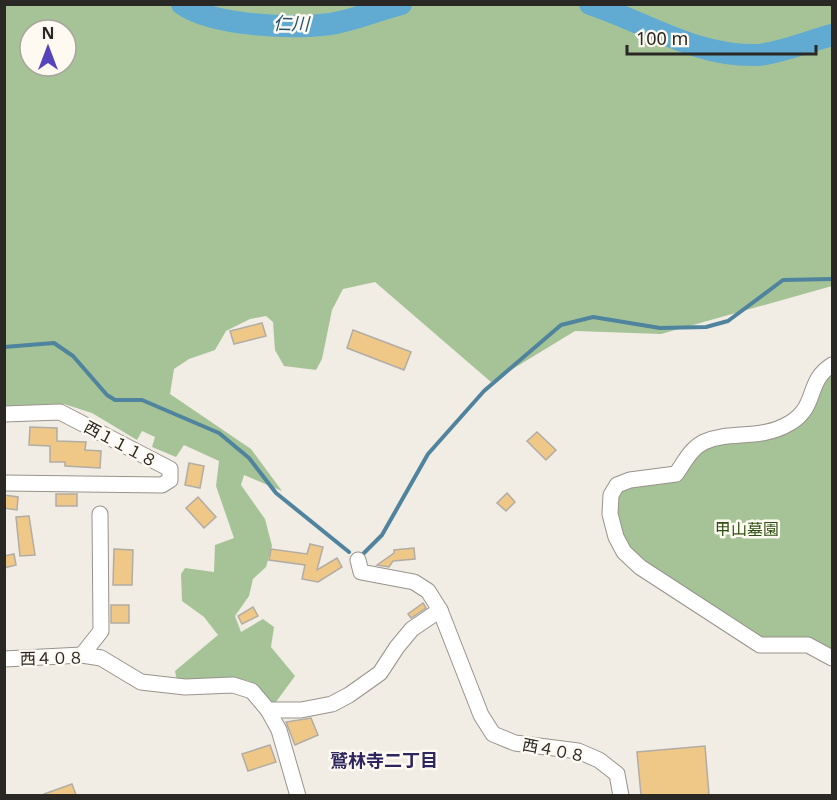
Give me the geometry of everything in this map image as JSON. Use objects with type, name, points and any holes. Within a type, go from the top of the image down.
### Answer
[{"type":"street","points":[[832,365],[818,377],[807,410],[789,423],[763,435],[704,442],[693,451],[676,474],[630,480],[617,485],[611,495],[610,514],[616,537],[632,560],[727,625],[760,645],[808,645],[832,658]]},
{"type":"street","name":"西１１１８","points":[[4,414],[60,412],[170,469],[170,480],[162,485],[55,481],[24,485],[4,483]]},
{"type":"street","points":[[82,655],[101,631],[100,514]]},
{"type":"street","name":"西４０８","points":[[358,560],[361,572],[414,582],[428,591],[440,610],[481,715],[493,734],[515,743],[578,751],[599,760],[617,774],[621,795]]},
{"type":"street","points":[[268,710],[301,711],[332,704],[349,695],[380,673],[412,629],[440,610]]},
{"type":"street","name":"西４０８","points":[[4,659],[82,655],[101,658],[141,682],[185,687],[233,685],[252,691],[268,710],[279,730],[298,795]]},
{"type":"green space","points":[[4,5],[832,5],[832,286],[661,334],[575,331],[491,382],[375,282],[343,289],[332,310],[322,359],[316,370],[284,366],[275,350],[273,322],[266,316],[250,319],[226,331],[215,350],[189,359],[174,369],[170,394],[251,449],[282,491],[244,475],[241,485],[265,519],[272,546],[266,567],[253,579],[249,596],[235,616],[241,632],[263,619],[274,627],[271,647],[295,676],[273,706],[249,681],[235,678],[178,686],[175,671],[218,635],[204,617],[182,601],[181,574],[185,568],[214,572],[215,545],[234,538],[216,486],[219,461],[184,445],[176,457],[152,447],[155,437],[142,431],[137,440],[92,413],[64,404],[5,406]]},
{"type":"green space","name":"甲山墓園","points":[[832,371],[832,654],[760,639],[729,621],[629,550],[614,513],[621,488],[677,478],[706,446],[764,439],[817,391]]},
{"type":"building","points":[[262,323],[266,336],[234,344],[230,331]]},
{"type":"building","points":[[353,330],[411,352],[404,370],[347,348]]},
{"type":"building","points":[[30,427],[57,428],[57,441],[86,442],[85,450],[101,451],[100,468],[65,466],[65,462],[50,462],[50,446],[29,445]]},
{"type":"building","points":[[537,432],[556,450],[546,460],[527,441]]},
{"type":"building","points":[[189,463],[204,466],[200,488],[185,485]]},
{"type":"building","points":[[507,493],[515,502],[506,511],[497,503]]},
{"type":"building","points":[[56,494],[77,494],[77,506],[56,506]]},
{"type":"building","points":[[4,495],[18,497],[17,510],[4,508]]},
{"type":"building","points":[[198,497],[216,517],[204,528],[186,508]]},
{"type":"building","points":[[29,516],[35,555],[20,556],[16,517]]},
{"type":"building","points":[[310,544],[323,547],[317,570],[337,558],[342,567],[318,582],[302,579],[305,565],[269,560],[271,549],[307,554]]},
{"type":"building","points":[[414,548],[415,559],[393,561],[389,567],[377,565],[394,553],[394,550]]},
{"type":"building","points":[[114,549],[133,550],[132,585],[113,585]]},
{"type":"building","points":[[14,554],[16,565],[4,568],[4,556]]},
{"type":"building","points":[[423,603],[426,608],[411,618],[408,614]]},
{"type":"building","points":[[111,605],[129,605],[129,623],[111,623]]},
{"type":"building","points":[[253,607],[258,616],[242,624],[238,616]]},
{"type":"building","points":[[311,718],[318,735],[295,745],[286,722]]},
{"type":"building","points":[[270,745],[276,762],[248,771],[242,754]]},
{"type":"building","points":[[705,746],[709,795],[641,795],[637,752]]},
{"type":"building","points":[[72,784],[76,795],[44,795],[44,794]]},
{"type":"waterway","name":"仁川","points":[[182,4],[213,17],[275,26],[330,24],[401,4]]},
{"type":"waterway","name":"仁川","points":[[590,4],[671,37],[735,54],[766,54],[832,35]]},
{"type":"waterway","points":[[363,554],[382,535],[428,454],[484,391],[561,325],[593,317],[660,328],[706,327],[728,321],[783,280],[832,279]]},
{"type":"waterway","points":[[4,347],[54,343],[73,356],[107,395],[115,400],[142,400],[219,433],[249,458],[276,493],[349,552]]},
{"type":"district","name":"鷲林寺二丁目","points":[[384,761]]}]
